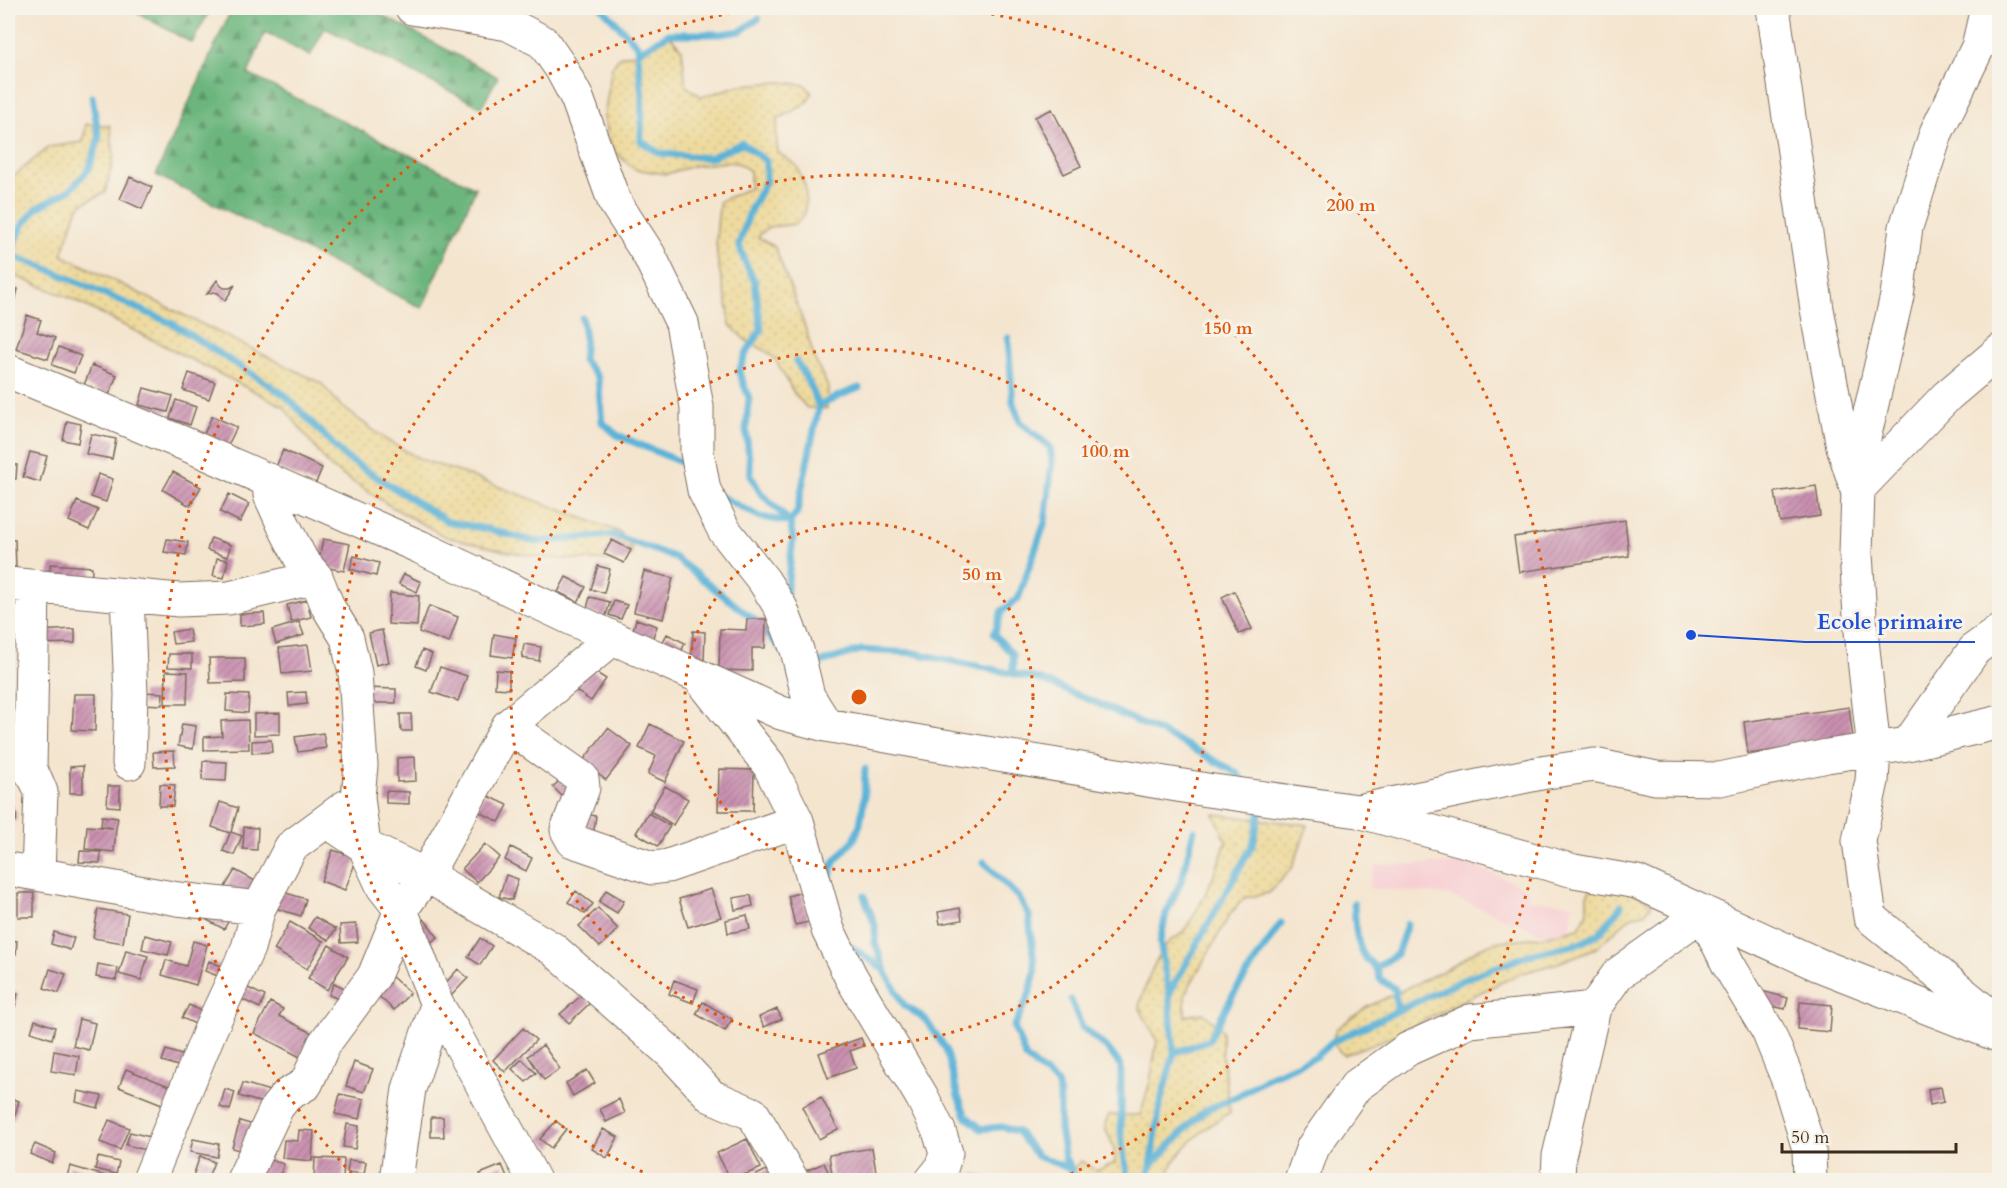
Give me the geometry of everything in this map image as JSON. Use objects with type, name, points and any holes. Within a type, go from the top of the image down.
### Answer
[{"type":"street","points":[[412,8],[508,24],[543,42],[561,68],[577,98],[614,201],[649,255],[682,323],[697,407],[697,452],[704,490],[724,530],[764,580],[781,608],[797,650],[808,696],[826,725]]},
{"type":"street","points":[[1773,8],[1817,309],[1843,447],[1857,490]]},
{"type":"street","points":[[1987,8],[1978,47],[1936,132],[1906,227],[1897,296],[1859,460],[1856,554],[1861,631],[1874,750],[1872,782],[1859,841],[1870,916],[2000,1024]]},
{"type":"street","points":[[1857,490],[1947,396],[2000,351]]},
{"type":"street","points":[[8,371],[269,480],[782,713],[826,725],[1207,790],[1358,811],[1574,871],[1637,882],[1819,965],[2000,1036]]},
{"type":"street","points":[[269,480],[270,495],[285,528],[302,561],[316,578],[328,607],[347,638],[355,673],[361,766],[358,797],[364,846],[383,887],[401,910],[437,1005],[534,1180]]},
{"type":"street","points":[[259,908],[178,899],[23,871],[41,792],[30,771],[20,586],[179,600],[229,598],[316,578]]},
{"type":"street","points":[[127,595],[131,694],[129,763]]},
{"type":"street","points":[[1908,744],[1975,649],[2000,631]]},
{"type":"street","points":[[243,1180],[277,1107],[286,1095],[306,1084],[324,1044],[374,976],[401,910],[426,875],[507,726],[613,638]]},
{"type":"street","points":[[698,676],[769,765],[797,822],[828,930],[851,977],[922,1097],[939,1131],[946,1153],[941,1169],[932,1180]]},
{"type":"street","points":[[1358,811],[1574,767],[1594,765],[1656,778],[1720,779],[1827,756],[1908,744],[2000,722]]},
{"type":"street","points":[[507,726],[582,778],[583,788],[567,830],[573,841],[652,868],[668,866],[797,822]]},
{"type":"street","points":[[149,1180],[211,1028],[248,948],[259,908],[291,847],[358,797]]},
{"type":"street","points":[[327,822],[364,846],[426,875],[553,948],[672,1054],[711,1096],[753,1114],[792,1180]]},
{"type":"street","points":[[1558,1180],[1559,1156],[1594,1008],[1618,974],[1703,913]]},
{"type":"street","points":[[1703,913],[1728,963],[1768,1031],[1788,1080],[1809,1149],[1810,1180]]},
{"type":"street","points":[[396,1180],[409,1089],[437,1005]]},
{"type":"street","points":[[1301,1180],[1314,1148],[1356,1086],[1408,1048],[1470,1021],[1594,1008]]},
{"type":"shaded area","points":[[1468,863],[1527,888],[1528,899],[1573,904],[1570,930],[1548,936],[1448,895],[1368,888],[1376,865]]},
{"type":"green space","points":[[128,8],[211,8],[192,43]]},
{"type":"green space","points":[[232,8],[369,8],[498,77],[481,107],[325,28],[310,56],[265,32],[248,74],[476,188],[422,308],[156,175]]},
{"type":"sand","points":[[669,34],[682,50],[686,86],[702,97],[740,85],[782,82],[805,85],[812,93],[806,104],[778,119],[776,134],[778,152],[797,166],[806,189],[805,214],[796,224],[768,227],[758,237],[775,247],[815,360],[828,387],[827,409],[807,408],[794,393],[775,359],[766,351],[745,340],[730,325],[717,251],[716,234],[720,201],[750,188],[750,171],[738,163],[726,162],[693,166],[666,174],[634,169],[612,149],[604,117],[612,67],[619,57],[638,52]]},
{"type":"sand","points":[[86,124],[110,126],[114,156],[105,193],[83,203],[77,210],[62,255],[321,383],[340,405],[388,441],[420,459],[620,532],[632,549],[631,556],[614,561],[546,558],[446,537],[392,507],[330,467],[283,406],[70,298],[8,273],[8,181],[49,147],[83,142]]},
{"type":"sand","points":[[1214,814],[1308,825],[1292,868],[1269,893],[1244,898],[1231,913],[1185,994],[1185,1016],[1203,1013],[1222,1030],[1222,1052],[1230,1112],[1201,1133],[1183,1150],[1170,1169],[1166,1180],[1062,1180],[1081,1161],[1096,1171],[1115,1163],[1114,1147],[1105,1127],[1109,1115],[1140,1115],[1150,1082],[1157,1041],[1139,1007],[1158,958],[1167,944],[1182,933],[1188,924],[1202,902],[1219,863],[1226,841]]},
{"type":"sand","points":[[1609,880],[1653,903],[1646,912],[1631,917],[1596,948],[1558,963],[1519,974],[1399,1034],[1343,1055],[1332,1042],[1336,1029],[1367,1007],[1447,969],[1478,949],[1495,942],[1548,936],[1579,928],[1587,913],[1587,895],[1592,887]]},
{"type":"building","points":[[1052,109],[1081,166],[1064,174],[1035,117]]},
{"type":"building","points":[[130,177],[152,187],[142,209],[120,199]]},
{"type":"building","points":[[217,280],[224,288],[235,285],[225,301],[218,293],[207,294]]},
{"type":"building","points":[[8,287],[18,289],[15,301],[8,300]]},
{"type":"building","points":[[27,315],[41,320],[37,332],[55,338],[48,359],[16,349]]},
{"type":"building","points":[[59,347],[81,356],[74,373],[52,365]]},
{"type":"building","points":[[92,365],[117,375],[109,395],[84,385]]},
{"type":"building","points":[[189,373],[215,382],[209,399],[183,390]]},
{"type":"building","points":[[144,388],[173,396],[168,412],[139,405]]},
{"type":"building","points":[[176,400],[196,407],[190,425],[170,418]]},
{"type":"building","points":[[212,416],[237,427],[228,445],[204,434]]},
{"type":"building","points":[[67,421],[81,424],[78,443],[63,440]]},
{"type":"building","points":[[91,434],[116,439],[112,459],[86,454]]},
{"type":"building","points":[[283,450],[322,468],[315,485],[276,467]]},
{"type":"building","points":[[30,452],[47,456],[40,482],[23,477]]},
{"type":"building","points":[[8,464],[17,465],[16,479],[8,479]]},
{"type":"building","points":[[173,472],[201,487],[190,506],[163,490]]},
{"type":"building","points":[[98,474],[113,479],[106,502],[91,497]]},
{"type":"building","points":[[1816,486],[1820,516],[1780,522],[1775,492]]},
{"type":"building","points":[[229,494],[249,504],[240,522],[220,512]]},
{"type":"building","points":[[77,501],[98,510],[89,530],[69,521]]},
{"type":"building","points":[[1625,520],[1629,556],[1519,572],[1514,537]]},
{"type":"building","points":[[211,538],[231,545],[227,557],[207,550]]},
{"type":"building","points":[[167,539],[188,542],[186,555],[164,552]]},
{"type":"building","points":[[323,539],[350,544],[344,571],[318,566]]},
{"type":"building","points":[[8,540],[15,540],[16,567],[8,567]]},
{"type":"building","points":[[612,540],[631,550],[624,563],[604,554]]},
{"type":"building","points":[[354,556],[379,563],[376,576],[350,569]]},
{"type":"building","points":[[217,558],[228,560],[224,578],[213,576]]},
{"type":"building","points":[[50,564],[92,567],[91,589],[49,587]]},
{"type":"building","points":[[598,566],[610,569],[604,593],[591,589]]},
{"type":"building","points":[[644,571],[673,578],[663,619],[634,612]]},
{"type":"building","points":[[404,574],[421,582],[417,592],[399,584]]},
{"type":"building","points":[[566,577],[586,587],[578,602],[558,592]]},
{"type":"building","points":[[1234,591],[1252,629],[1239,634],[1222,597]]},
{"type":"building","points":[[390,593],[419,596],[417,626],[388,624]]},
{"type":"building","points":[[590,597],[610,602],[606,616],[586,612]]},
{"type":"building","points":[[307,600],[311,617],[291,622],[287,605]]},
{"type":"building","points":[[614,601],[627,605],[621,619],[609,615]]},
{"type":"building","points":[[429,606],[458,617],[449,643],[419,632]]},
{"type":"building","points":[[264,613],[265,624],[240,626],[240,614]]},
{"type":"building","points":[[636,619],[657,626],[652,640],[632,634]]},
{"type":"building","points":[[747,619],[766,619],[765,648],[752,648],[752,671],[719,670],[720,629],[746,630]]},
{"type":"building","points":[[299,622],[304,635],[276,644],[272,630]]},
{"type":"building","points":[[75,629],[75,643],[36,644],[35,631]]},
{"type":"building","points":[[189,629],[191,642],[173,644],[171,632]]},
{"type":"building","points":[[382,630],[389,662],[376,665],[369,633]]},
{"type":"building","points":[[693,631],[705,632],[704,661],[691,661]]},
{"type":"building","points":[[494,634],[516,638],[512,658],[491,655]]},
{"type":"building","points":[[667,634],[685,643],[679,656],[660,647]]},
{"type":"building","points":[[524,644],[541,647],[539,661],[522,658]]},
{"type":"building","points":[[308,645],[312,671],[282,674],[279,648]]},
{"type":"building","points":[[422,650],[432,654],[426,670],[416,666]]},
{"type":"building","points":[[169,654],[192,654],[192,668],[168,667]]},
{"type":"building","points":[[209,658],[245,658],[245,682],[210,683]]},
{"type":"building","points":[[581,663],[606,679],[591,701],[566,684]]},
{"type":"building","points":[[440,667],[467,676],[458,701],[431,692]]},
{"type":"building","points":[[496,670],[509,671],[509,689],[495,688]]},
{"type":"building","points":[[166,671],[188,672],[187,704],[165,704]]},
{"type":"building","points":[[364,688],[396,689],[396,703],[364,703]]},
{"type":"building","points":[[142,692],[163,693],[162,705],[142,704]]},
{"type":"building","points":[[306,692],[307,704],[289,706],[288,693]]},
{"type":"building","points":[[74,694],[96,694],[95,731],[72,730]]},
{"type":"building","points":[[227,694],[249,695],[248,713],[226,711]]},
{"type":"building","points":[[1849,707],[1853,739],[1748,754],[1744,722]]},
{"type":"building","points":[[280,713],[280,734],[254,735],[254,714]]},
{"type":"building","points":[[400,714],[411,714],[412,731],[401,731]]},
{"type":"building","points":[[248,720],[249,749],[204,750],[204,737],[222,736],[221,721]]},
{"type":"building","points":[[182,724],[196,726],[193,749],[178,746]]},
{"type":"building","points":[[650,724],[684,741],[665,782],[648,774],[656,756],[639,748]]},
{"type":"building","points":[[608,728],[632,746],[606,780],[582,762]]},
{"type":"building","points":[[323,733],[326,748],[298,752],[295,737]]},
{"type":"building","points":[[271,740],[272,752],[252,753],[252,741]]},
{"type":"building","points":[[174,751],[175,766],[154,767],[153,752]]},
{"type":"building","points":[[415,757],[416,781],[397,782],[397,758]]},
{"type":"building","points":[[203,761],[227,762],[226,781],[202,780]]},
{"type":"building","points":[[83,766],[83,793],[70,793],[70,767]]},
{"type":"building","points":[[719,769],[754,770],[753,811],[718,811]]},
{"type":"building","points":[[562,778],[577,794],[568,802],[553,787]]},
{"type":"building","points":[[160,784],[175,785],[173,806],[159,806]]},
{"type":"building","points":[[108,786],[120,786],[120,807],[107,806]]},
{"type":"building","points":[[665,786],[688,799],[673,825],[650,811]]},
{"type":"building","points":[[386,791],[409,792],[409,804],[386,803]]},
{"type":"building","points":[[484,794],[508,805],[499,822],[476,810]]},
{"type":"building","points":[[220,802],[238,808],[231,832],[242,836],[234,855],[223,851],[230,833],[212,827]]},
{"type":"building","points":[[8,810],[16,810],[16,821],[8,821]]},
{"type":"building","points":[[580,813],[596,816],[593,836],[576,833]]},
{"type":"building","points":[[648,813],[670,826],[658,846],[636,833]]},
{"type":"building","points":[[102,816],[118,818],[114,852],[85,849],[87,826],[113,828],[101,826]]},
{"type":"building","points":[[244,827],[258,828],[257,850],[243,849]]},
{"type":"building","points":[[485,844],[500,857],[477,882],[462,869]]},
{"type":"building","points":[[511,847],[532,858],[526,871],[505,860]]},
{"type":"building","points":[[333,850],[357,858],[345,890],[321,881]]},
{"type":"building","points":[[80,851],[101,852],[100,863],[79,862]]},
{"type":"building","points":[[235,870],[257,882],[243,905],[222,892]]},
{"type":"building","points":[[506,875],[518,879],[512,900],[499,897]]},
{"type":"building","points":[[711,889],[721,917],[688,927],[679,899]]},
{"type":"building","points":[[276,890],[306,899],[301,916],[271,907]]},
{"type":"building","points":[[606,890],[624,901],[617,913],[599,902]]},
{"type":"building","points":[[576,891],[593,904],[585,914],[568,902]]},
{"type":"building","points":[[802,892],[809,922],[795,925],[788,896]]},
{"type":"building","points":[[18,893],[34,893],[34,917],[18,917]]},
{"type":"building","points":[[751,895],[753,906],[735,910],[733,898]]},
{"type":"building","points":[[210,908],[230,918],[224,929],[205,919]]},
{"type":"building","points":[[598,908],[618,929],[600,947],[579,926]]},
{"type":"building","points":[[960,908],[962,920],[940,924],[938,912]]},
{"type":"building","points":[[98,909],[128,914],[123,943],[93,938]]},
{"type":"building","points":[[747,915],[750,929],[728,933],[726,920]]},
{"type":"building","points":[[315,917],[336,929],[329,940],[308,928]]},
{"type":"building","points":[[424,919],[438,937],[426,946],[413,928]]},
{"type":"building","points":[[290,922],[323,941],[307,969],[274,950]]},
{"type":"building","points":[[356,924],[358,942],[341,943],[340,925]]},
{"type":"building","points":[[54,932],[74,938],[70,950],[51,944]]},
{"type":"building","points":[[145,935],[172,942],[168,955],[142,949]]},
{"type":"building","points":[[480,938],[492,946],[480,965],[468,957]]},
{"type":"building","points":[[8,940],[17,941],[16,954],[8,953]]},
{"type":"building","points":[[193,941],[207,945],[196,985],[162,975],[166,960],[186,966]]},
{"type":"building","points":[[329,945],[348,957],[327,990],[308,978]]},
{"type":"building","points":[[126,950],[148,956],[141,980],[119,974]]},
{"type":"building","points":[[209,961],[226,968],[223,978],[205,971]]},
{"type":"building","points":[[98,964],[118,968],[116,980],[96,977]]},
{"type":"building","points":[[50,969],[66,974],[59,993],[44,988]]},
{"type":"building","points":[[458,969],[468,978],[451,996],[442,987]]},
{"type":"building","points":[[390,975],[410,993],[394,1010],[374,992]]},
{"type":"building","points":[[674,980],[698,989],[693,1003],[669,994]]},
{"type":"building","points":[[334,983],[351,991],[346,1002],[329,995]]},
{"type":"building","points":[[246,987],[265,996],[260,1008],[241,999]]},
{"type":"building","points":[[8,991],[18,993],[15,1007],[8,1006]]},
{"type":"building","points":[[1762,991],[1788,998],[1785,1009],[1759,1003]]},
{"type":"building","points":[[582,995],[590,1003],[569,1023],[560,1014]]},
{"type":"building","points":[[270,1002],[283,1009],[279,1016],[312,1033],[300,1057],[254,1033]]},
{"type":"building","points":[[703,1002],[732,1019],[725,1031],[696,1014]]},
{"type":"building","points":[[1800,1002],[1832,1005],[1830,1032],[1798,1029]]},
{"type":"building","points":[[189,1005],[210,1015],[204,1028],[182,1018]]},
{"type":"building","points":[[777,1009],[782,1019],[764,1027],[759,1017]]},
{"type":"building","points":[[79,1019],[95,1023],[89,1050],[73,1046]]},
{"type":"building","points":[[35,1020],[55,1027],[52,1039],[31,1032]]},
{"type":"building","points":[[523,1028],[536,1040],[505,1072],[493,1060]]},
{"type":"building","points":[[861,1038],[864,1046],[850,1051],[856,1068],[828,1078],[819,1053]]},
{"type":"building","points":[[543,1045],[560,1069],[544,1080],[528,1056]]},
{"type":"building","points":[[166,1050],[191,1058],[187,1069],[162,1061]]},
{"type":"building","points":[[54,1051],[79,1056],[76,1075],[51,1071]]},
{"type":"building","points":[[522,1059],[536,1073],[526,1082],[512,1069]]},
{"type":"building","points":[[354,1062],[373,1069],[364,1092],[346,1086]]},
{"type":"building","points":[[126,1069],[184,1092],[177,1110],[119,1087]]},
{"type":"building","points":[[587,1070],[595,1083],[573,1096],[566,1083]]},
{"type":"building","points":[[243,1083],[270,1091],[266,1104],[239,1096]]},
{"type":"building","points":[[1941,1087],[1944,1102],[1930,1105],[1928,1089]]},
{"type":"building","points":[[225,1089],[235,1092],[230,1110],[220,1107]]},
{"type":"building","points":[[78,1091],[102,1096],[98,1108],[76,1102]]},
{"type":"building","points":[[340,1094],[364,1099],[360,1119],[335,1114]]},
{"type":"building","points":[[821,1097],[838,1129],[819,1139],[802,1107]]},
{"type":"building","points":[[9,1098],[19,1101],[14,1119],[8,1118]]},
{"type":"building","points":[[619,1099],[625,1113],[606,1122],[600,1109]]},
{"type":"building","points":[[431,1117],[443,1117],[444,1137],[431,1137]]},
{"type":"building","points":[[109,1120],[129,1128],[120,1150],[100,1142]]},
{"type":"building","points":[[240,1121],[254,1125],[246,1152],[232,1148]]},
{"type":"building","points":[[556,1121],[566,1129],[551,1148],[540,1139]]},
{"type":"building","points":[[347,1124],[359,1126],[355,1149],[343,1147]]},
{"type":"building","points":[[603,1129],[618,1137],[607,1158],[592,1149]]},
{"type":"building","points":[[299,1130],[314,1131],[312,1161],[282,1158],[284,1140],[298,1141]]},
{"type":"building","points":[[130,1132],[150,1137],[146,1150],[126,1145]]},
{"type":"building","points":[[193,1139],[219,1144],[217,1157],[190,1152]]},
{"type":"building","points":[[747,1139],[761,1168],[731,1180],[717,1153]]},
{"type":"building","points":[[35,1144],[56,1153],[52,1163],[30,1154]]},
{"type":"building","points":[[872,1148],[877,1177],[833,1180],[829,1155]]},
{"type":"building","points":[[200,1156],[214,1162],[207,1180],[193,1176]]},
{"type":"building","points":[[257,1156],[284,1164],[278,1180],[257,1180]]},
{"type":"building","points":[[98,1157],[119,1162],[116,1174],[95,1169]]},
{"type":"building","points":[[315,1158],[344,1159],[343,1180],[314,1180]]},
{"type":"building","points":[[349,1160],[366,1162],[364,1174],[347,1172]]},
{"type":"building","points":[[824,1163],[832,1180],[804,1180],[801,1173]]},
{"type":"building","points":[[502,1165],[508,1179],[483,1180],[480,1174]]},
{"type":"building","points":[[776,1165],[784,1180],[749,1179]]},
{"type":"building","points":[[70,1166],[119,1180],[66,1180]]},
{"type":"waterway","points":[[602,8],[637,45],[642,97],[641,141],[659,153],[709,158],[742,143],[766,161],[766,181],[750,211],[739,244],[755,282],[761,330],[745,355],[739,372],[749,398],[746,430],[751,476],[760,492],[790,522],[793,539],[786,596]]},
{"type":"waterway","points":[[638,52],[669,34],[721,34],[741,31],[758,19]]},
{"type":"waterway","points":[[10,255],[22,226],[37,208],[70,190],[89,169],[99,138],[92,97]]},
{"type":"waterway","points":[[8,254],[173,324],[285,395],[345,457],[448,522],[487,529],[536,542],[613,535],[674,557],[756,621],[783,651]]},
{"type":"waterway","points":[[582,318],[585,338],[583,360],[598,378],[602,422],[617,435],[690,466]]},
{"type":"waterway","points":[[1008,338],[1013,403],[1021,423],[1050,447],[1052,463],[1045,522],[1018,599],[1002,611],[994,634],[1013,655],[1013,673]]},
{"type":"waterway","points":[[796,361],[819,406]]},
{"type":"waterway","points":[[720,496],[760,517],[790,522],[797,512],[819,406],[859,388]]},
{"type":"waterway","points":[[809,666],[861,650],[914,653],[1038,679],[1177,740],[1237,773],[1246,785]]},
{"type":"waterway","points":[[828,886],[834,862],[854,840],[860,824],[864,800],[865,769]]},
{"type":"waterway","points":[[1147,1180],[1160,1104],[1174,1053],[1169,994],[1253,844],[1261,806]]},
{"type":"waterway","points":[[1169,994],[1160,942],[1166,914],[1182,879],[1194,830]]},
{"type":"waterway","points":[[984,862],[1019,898],[1029,915],[1035,972],[1029,995],[1014,1027],[1026,1058],[1057,1083],[1060,1095],[1060,1129],[1065,1158],[1077,1180]]},
{"type":"waterway","points":[[864,896],[875,925],[875,943],[884,968]]},
{"type":"waterway","points":[[1354,903],[1357,934],[1362,952],[1374,966],[1380,979],[1395,989],[1397,1011]]},
{"type":"waterway","points":[[1152,1165],[1193,1121],[1208,1109],[1238,1096],[1270,1076],[1315,1057],[1332,1042],[1469,977],[1529,955],[1581,943],[1600,933],[1621,906]]},
{"type":"waterway","points":[[1174,1053],[1209,1040],[1233,995],[1281,923]]},
{"type":"waterway","points":[[1377,967],[1397,954],[1407,924]]},
{"type":"waterway","points":[[851,947],[884,969],[904,1005],[925,1019],[946,1049],[958,1096],[966,1116],[981,1129],[1002,1127],[1018,1132],[1037,1156],[1071,1169]]},
{"type":"waterway","points":[[1071,1000],[1082,1027],[1108,1049],[1121,1066],[1121,1135],[1128,1180]]},
{"type":"waterway","points":[[967,1180],[977,1177],[983,1180]]},
{"type":"place","name":"Ecole primaire","points":[[1691,635]]}]
